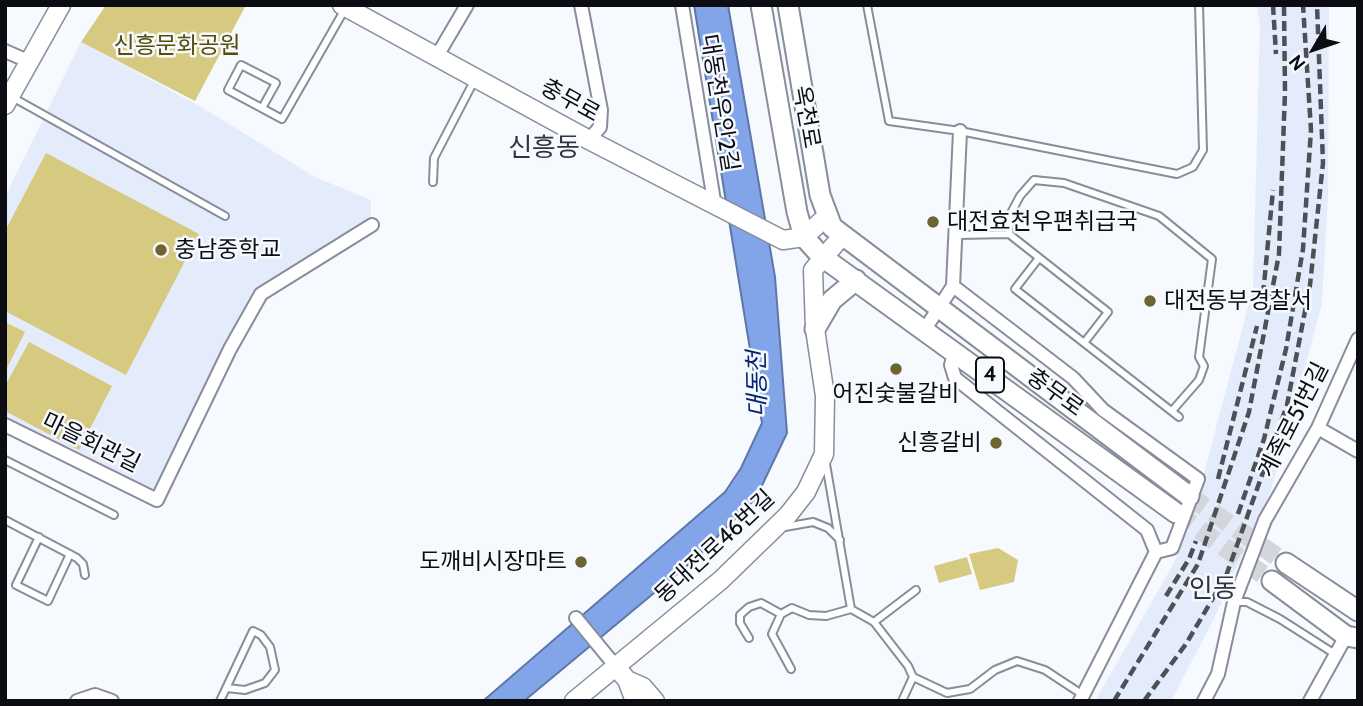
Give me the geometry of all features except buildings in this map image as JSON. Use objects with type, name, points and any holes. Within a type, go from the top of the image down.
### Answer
[{"type":"main road","points":[[8,101],[61,5]]},
{"type":"main road","name":"옥천로","points":[[761,5],[797,212],[804,237]]},
{"type":"main road","points":[[788,5],[826,218],[804,237]]},
{"type":"main road","name":"충무로","points":[[344,6],[715,207],[776,237],[792,241],[804,237],[821,256],[955,350],[1177,513]]},
{"type":"main road","name":"충무로","points":[[826,218],[842,236],[1189,496]]},
{"type":"main road","points":[[821,256],[842,236]]},
{"type":"main road","name":"동대전로46번길","points":[[574,701],[618,668],[721,580],[767,536],[806,492],[824,454],[825,396],[811,283],[813,270],[821,256]]},
{"type":"main road","points":[[815,329],[832,300],[856,280]]},
{"type":"main road","points":[[1286,564],[1358,611]]},
{"type":"main road","points":[[1272,581],[1352,637]]},
{"type":"main road","points":[[618,668],[635,701]]},
{"type":"main road","points":[[618,668],[643,687],[655,701]]},
{"type":"street","points":[[437,56],[467,5]]},
{"type":"street","points":[[582,5],[601,110],[600,127],[589,140]]},
{"type":"street","name":"대동천우안2길","points":[[682,5],[715,207]]},
{"type":"street","points":[[5,51],[28,61]]},
{"type":"street","points":[[925,329],[953,286],[958,235],[960,131]]},
{"type":"street","name":"마을회관길","points":[[5,425],[157,500],[230,349],[261,294],[372,225]]},
{"type":"street","points":[[953,286],[1073,378],[1102,410],[1198,479],[1172,548],[1156,552],[1082,698]]},
{"type":"street","name":"계족로51번길","points":[[1204,701],[1226,651],[1234,602],[1265,520],[1318,428],[1358,339]]},
{"type":"street","points":[[955,350],[951,365],[955,378],[1147,530],[1156,552]]},
{"type":"street","points":[[1318,428],[1358,451]]},
{"type":"street","points":[[576,618],[618,668]]},
{"type":"street","points":[[1310,701],[1335,654],[1352,637]]},
{"type":"street","points":[[77,701],[95,695],[112,701]]},
{"type":"lane","points":[[867,5],[889,121],[960,131],[1177,174],[1193,167],[1203,150],[1199,5]]},
{"type":"lane","points":[[262,108],[276,83],[242,65],[228,90],[282,119],[344,6]]},
{"type":"lane","points":[[433,182],[433,158],[477,77]]},
{"type":"lane","points":[[8,101],[225,216]]},
{"type":"lane","points":[[1009,234],[1016,205],[1034,180],[1064,183],[1159,216],[1213,260],[1199,357],[1204,366],[1199,380],[1172,411]]},
{"type":"lane","points":[[958,235],[1009,234],[1108,312],[1084,343]]},
{"type":"lane","points":[[1039,258],[1015,289],[1179,417]]},
{"type":"lane","points":[[824,454],[851,609]]},
{"type":"lane","points":[[5,460],[114,515]]},
{"type":"lane","points":[[5,520],[70,554],[83,564],[85,575]]},
{"type":"lane","points":[[767,536],[792,524],[813,522],[828,528],[841,541]]},
{"type":"lane","points":[[39,537],[16,585],[48,601],[70,554]]},
{"type":"lane","points":[[874,622],[916,590]]},
{"type":"lane","points":[[1234,602],[1247,603],[1280,619],[1335,654]]},
{"type":"lane","points":[[749,638],[740,623],[740,615],[749,607],[761,603],[781,614]]},
{"type":"lane","points":[[791,669],[772,634],[781,614],[792,608],[809,615],[826,616],[851,609],[874,622],[908,666],[913,677],[947,694],[970,689],[995,670],[1017,660],[1045,670],[1082,698]]},
{"type":"lane","points":[[220,701],[253,631],[261,635],[270,648],[275,670],[265,683],[245,690],[227,688]]},
{"type":"lane","points":[[902,701],[913,677]]},
{"type":"shaded area","points":[[1257,5],[1329,5],[1328,195],[1322,304],[1271,490],[1215,617],[1171,701],[1095,701],[1175,561],[1203,477],[1253,288],[1260,24]]},
{"type":"shaded area","name":"충남중학교","points":[[81,42],[203,108],[315,177],[371,200],[371,218],[264,283],[151,493],[5,416],[5,197]]},
{"type":"green space","name":"신흥문화공원","points":[[106,5],[246,5],[195,101],[81,42]]},
{"type":"green space","points":[[46,153],[199,234],[126,375],[5,311],[5,231]]},
{"type":"green space","points":[[5,322],[25,332],[5,372]]},
{"type":"green space","points":[[29,342],[112,386],[79,450],[5,411],[5,386]]},
{"type":"green space","points":[[998,548],[1018,560],[1014,582],[980,590],[969,554]]},
{"type":"green space","points":[[967,557],[972,574],[939,583],[934,566]]},
{"type":"water","name":"대동천","points":[[694,5],[728,5],[775,277],[787,433],[756,498],[695,559],[524,701],[483,701],[725,492],[741,468],[762,423]]},
{"type":"tunnel","points":[[1189,496],[1286,563]]},
{"type":"tunnel","points":[[1176,513],[1272,581]]},
{"type":"railway","points":[[1273,5],[1276,54]]},
{"type":"railway","points":[[1114,701],[1198,564],[1249,412],[1279,254],[1285,92],[1284,5]]},
{"type":"railway","points":[[1238,514],[1264,439],[1286,349],[1303,249],[1311,130],[1303,5]]},
{"type":"railway","points":[[1144,701],[1186,644],[1226,576],[1287,405],[1310,285],[1323,163],[1317,5]]},
{"type":"railway","points":[[1263,295],[1273,190]]},
{"type":"railway","points":[[1218,479],[1257,326]]},
{"type":"railway","points":[[1166,596],[1189,559],[1196,541]]},
{"type":"place","name":"대전효천우편취급국","points":[[933,222]]},
{"type":"place","name":"충남중학교","points":[[161,250]]},
{"type":"place","name":"대전동부경찰서","points":[[1150,301]]},
{"type":"place","name":"어진숯불갈비","points":[[896,369]]},
{"type":"place","name":"신흥갈비","points":[[996,443]]},
{"type":"place","name":"도깨비시장마트","points":[[581,562]]},
{"type":"district","name":"신흥동","points":[[544,148]]},
{"type":"district","name":"인동","points":[[1213,589]]}]
